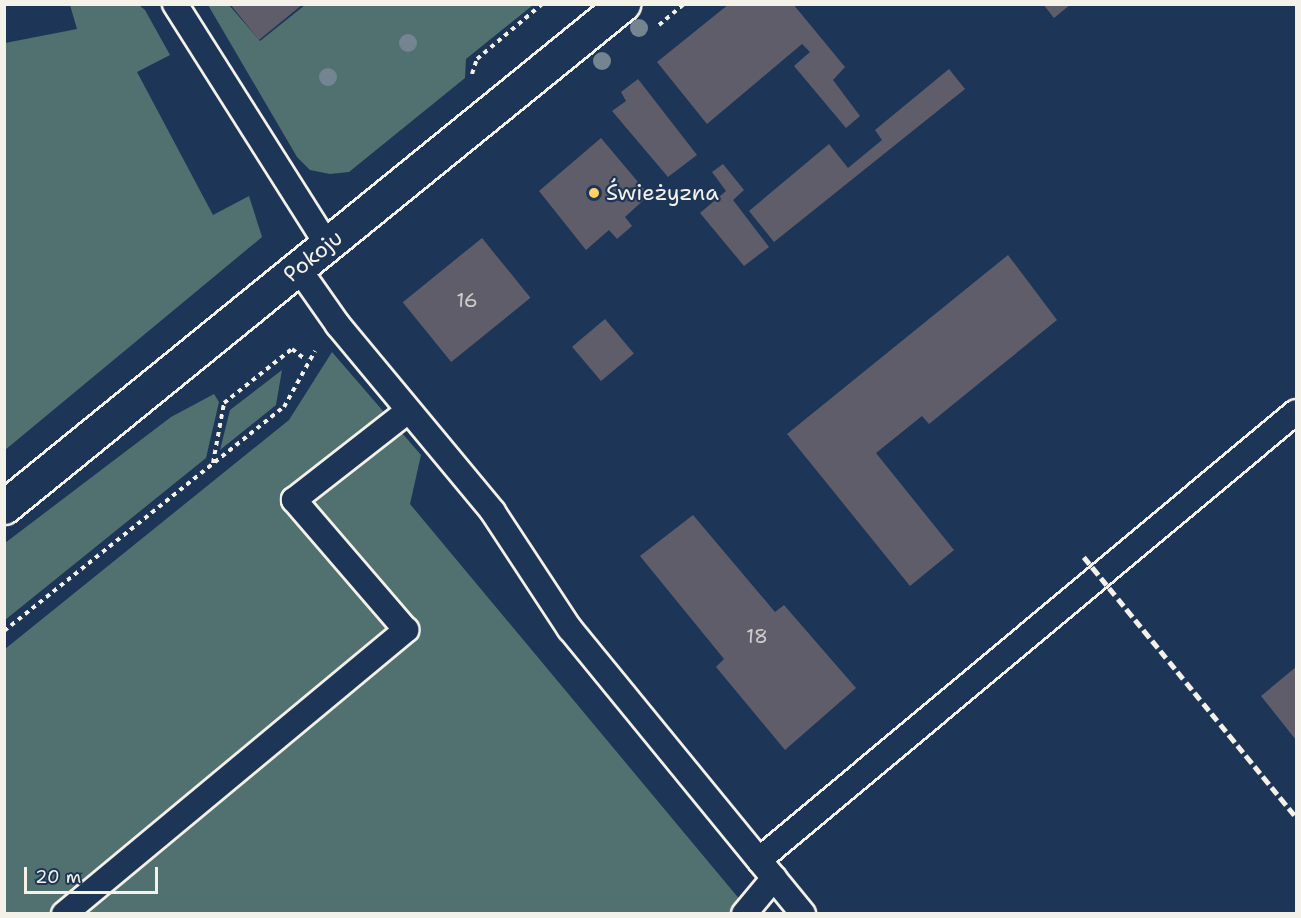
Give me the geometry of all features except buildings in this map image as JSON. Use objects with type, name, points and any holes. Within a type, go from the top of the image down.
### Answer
[{"type":"street","name":"Pokoju","points":[[4,507],[623,4]]},
{"type":"lane","points":[[175,4],[327,244]]},
{"type":"lane","points":[[298,268],[408,411],[493,512],[570,629],[803,914]]},
{"type":"lane","points":[[64,914],[406,630],[294,500],[408,411]]},
{"type":"lane","points":[[744,914],[766,869],[1296,412]]},
{"type":"path","points":[[469,84],[477,58],[542,4]]},
{"type":"path","points":[[213,464],[224,403],[292,350],[306,360]]},
{"type":"green space","points":[[70,5],[139,5],[145,10],[170,55],[137,72],[213,215],[249,196],[262,237],[5,450],[5,43],[77,29]]},
{"type":"green space","points":[[208,5],[229,5],[260,41],[305,5],[533,5],[466,59],[465,78],[349,172],[330,174],[310,170],[297,157]]},
{"type":"green space","points":[[332,352],[421,455],[410,504],[751,913],[5,914],[5,649],[289,420]]},
{"type":"green space","points":[[282,370],[276,405],[220,450],[230,410]]},
{"type":"green space","points":[[214,394],[219,402],[206,458],[5,620],[5,543],[171,417]]},
{"type":"railway","points":[[1084,557],[1296,817]]},
{"type":"place","name":"Świeżyzna","points":[[594,193]]}]
